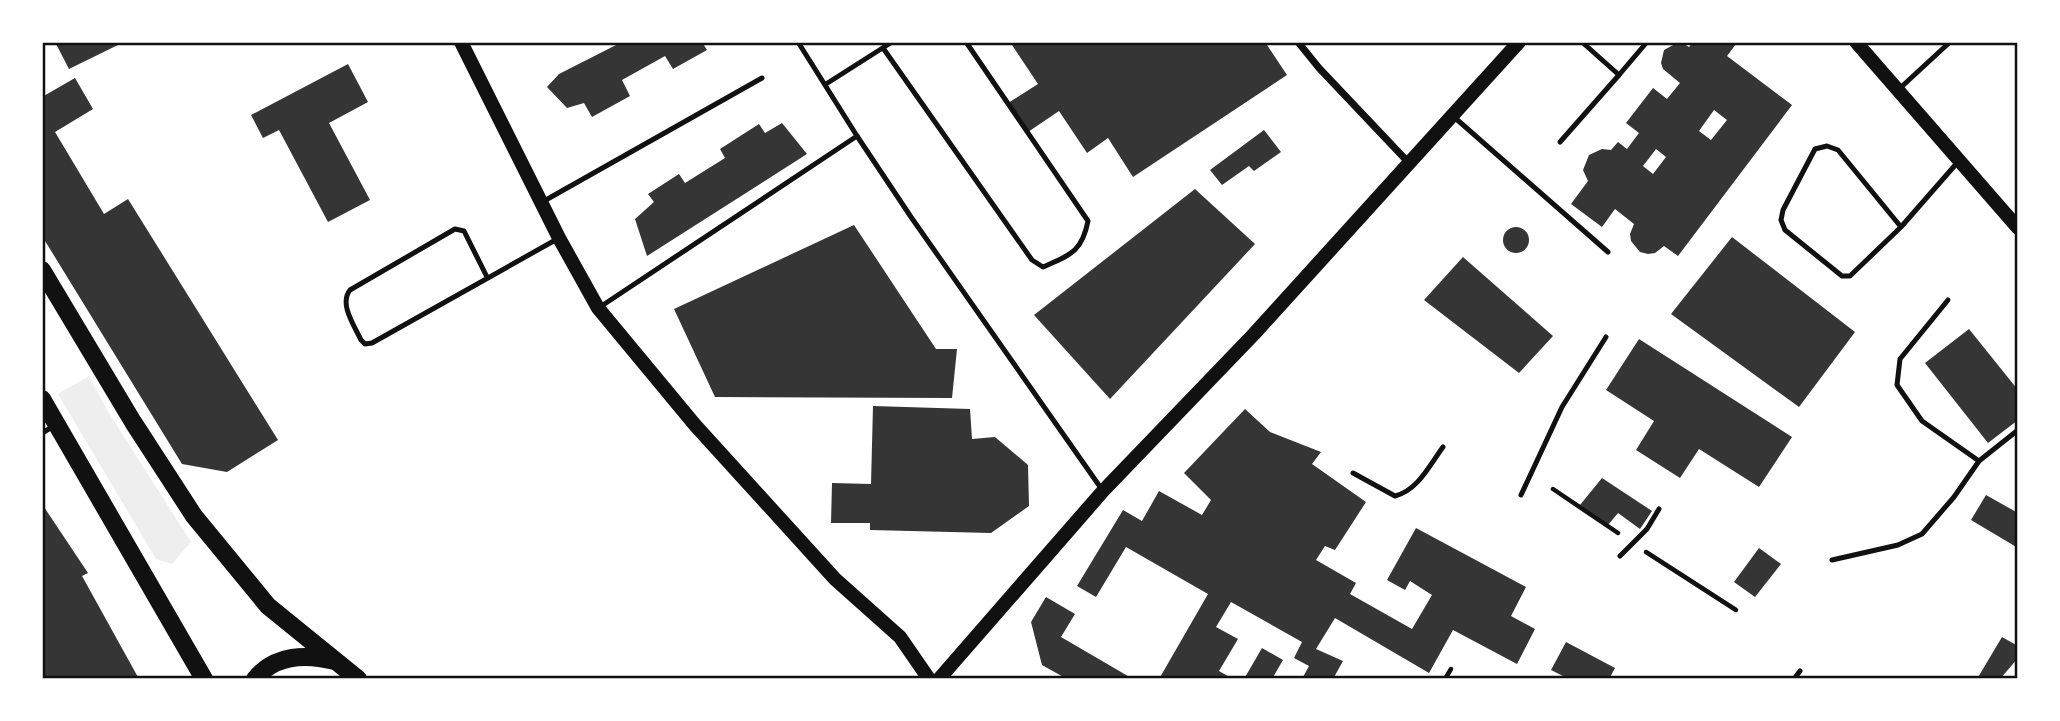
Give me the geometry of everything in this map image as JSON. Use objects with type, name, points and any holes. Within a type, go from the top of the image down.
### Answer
[{"type":"main road","points":[[461,42],[559,238],[598,308],[695,425],[835,579],[900,637],[929,679]]},
{"type":"main road","points":[[939,679],[1102,491],[1254,334],[1519,42]]},
{"type":"main road","points":[[1856,42],[2018,228]]},
{"type":"main road","points":[[42,270],[133,422],[194,516],[268,606],[358,679]]},
{"type":"main road","points":[[42,399],[49,428],[204,679]]},
{"type":"main road","points":[[255,679],[270,666],[294,656],[338,662]]},
{"type":"street","points":[[1298,42],[1408,162]]},
{"type":"lane","points":[[798,42],[856,136],[1102,491]]},
{"type":"lane","points":[[826,85],[892,42]]},
{"type":"lane","points":[[883,48],[1032,260],[1043,267],[1069,255],[1084,239],[1088,221],[966,42]]},
{"type":"lane","points":[[1582,42],[1619,75]]},
{"type":"lane","points":[[1560,142],[1647,42]]},
{"type":"lane","points":[[1898,90],[1950,42]]},
{"type":"lane","points":[[541,202],[761,78]]},
{"type":"lane","points":[[1451,115],[1608,252]]},
{"type":"lane","points":[[598,308],[856,136]]},
{"type":"lane","points":[[1901,227],[1838,150],[1827,146],[1815,149],[1783,210],[1781,220],[1785,230],[1842,276],[1850,276],[1901,227],[1959,160]]},
{"type":"lane","points":[[487,277],[464,231],[455,229],[350,290],[345,296],[345,303],[361,340],[365,344],[372,343],[559,238]]},
{"type":"lane","points":[[1948,300],[1900,359],[1897,386],[1923,421],[1979,461]]},
{"type":"lane","points":[[1521,495],[1562,407],[1606,337]]},
{"type":"lane","points":[[1832,560],[1898,545],[1922,534],[1954,497],[1979,461],[2018,430]]},
{"type":"lane","points":[[1353,473],[1395,495],[1407,493],[1443,447]]},
{"type":"lane","points":[[1620,556],[1647,529],[1659,509]]},
{"type":"lane","points":[[1794,679],[1800,671]]},
{"type":"path","points":[[1446,679],[1451,669]]},
{"type":"shaded area","points":[[89,376],[107,410],[191,542],[172,564],[156,559],[58,394]]},
{"type":"building","points":[[55,42],[124,42],[69,69]]},
{"type":"building","points":[[622,42],[702,42],[707,50],[673,69],[665,56],[622,80],[630,96],[592,117],[584,103],[567,108],[547,87],[559,74]]},
{"type":"building","points":[[1010,42],[1265,42],[1287,75],[1133,177],[1108,138],[1087,153],[1059,111],[1028,132],[1008,103],[1038,84]]},
{"type":"building","points":[[1693,42],[1734,42],[1736,44],[1727,56],[1792,105],[1678,256],[1664,246],[1655,253],[1648,254],[1640,252],[1631,241],[1630,234],[1634,224],[1615,209],[1602,227],[1571,204],[1588,181],[1583,170],[1589,155],[1602,149],[1611,150],[1618,142],[1627,149],[1639,133],[1626,123],[1653,88],[1667,99],[1680,83],[1663,69],[1661,63],[1664,50],[1682,43],[1689,47]],"holes":[[[1714,110],[1727,120],[1711,140],[1699,131]],[[1656,149],[1666,157],[1653,174],[1643,166]]]},
{"type":"building","points":[[348,64],[368,102],[329,123],[370,200],[328,222],[279,130],[263,138],[251,115]]},
{"type":"building","points":[[75,78],[93,109],[55,132],[104,214],[128,199],[278,440],[227,472],[182,464],[42,236],[42,97]]},
{"type":"building","points":[[782,123],[807,154],[647,256],[635,219],[654,202],[648,194],[679,174],[685,183],[725,158],[720,149],[759,124],[765,133]]},
{"type":"building","points":[[1264,130],[1281,152],[1254,171],[1249,166],[1222,185],[1210,170]]},
{"type":"building","points":[[1195,189],[1255,244],[1110,399],[1034,315]]},
{"type":"building","points":[[854,225],[936,349],[957,349],[952,398],[715,397],[674,309]]},
{"type":"building","points":[[1516,227],[1525,231],[1529,240],[1525,249],[1516,253],[1507,249],[1503,240],[1507,231]]},
{"type":"building","points":[[1732,237],[1855,332],[1799,407],[1671,314]]},
{"type":"building","points":[[1463,257],[1553,336],[1519,373],[1424,300]]},
{"type":"building","points":[[1969,329],[2018,390],[2018,420],[1988,443],[1925,363]]},
{"type":"building","points":[[1639,339],[1792,437],[1759,487],[1699,449],[1680,478],[1636,450],[1654,421],[1606,390]]},
{"type":"building","points":[[873,406],[970,409],[972,439],[995,437],[1028,465],[1029,506],[991,533],[870,530],[870,523],[831,523],[832,483],[871,484]]},
{"type":"building","points":[[1245,409],[1270,432],[1321,452],[1312,464],[1366,502],[1335,550],[1325,546],[1316,560],[1356,583],[1350,594],[1412,629],[1432,595],[1410,581],[1405,590],[1387,580],[1416,528],[1526,587],[1511,616],[1535,629],[1517,664],[1453,630],[1429,673],[1335,618],[1316,649],[1343,661],[1333,679],[1302,679],[1309,666],[1294,658],[1302,642],[1231,602],[1216,627],[1238,639],[1219,671],[1233,679],[1159,679],[1208,594],[1126,547],[1096,597],[1077,586],[1123,510],[1142,521],[1159,491],[1202,515],[1211,500],[1184,473]]},
{"type":"building","points":[[1602,478],[1652,511],[1640,529],[1618,513],[1608,525],[1580,505]]},
{"type":"building","points":[[1986,495],[2018,513],[2018,548],[1971,520]]},
{"type":"building","points":[[42,504],[88,573],[82,576],[139,679],[42,679]]},
{"type":"building","points":[[1759,548],[1781,564],[1755,597],[1734,582]]},
{"type":"building","points":[[1046,597],[1075,614],[1061,637],[1133,679],[1067,679],[1042,665],[1031,622]]},
{"type":"building","points":[[2002,637],[2018,646],[2018,658],[2000,679],[1977,679]]},
{"type":"building","points":[[1566,642],[1615,668],[1609,679],[1569,679],[1551,670]]},
{"type":"building","points":[[1262,648],[1283,660],[1272,679],[1244,679]]}]
